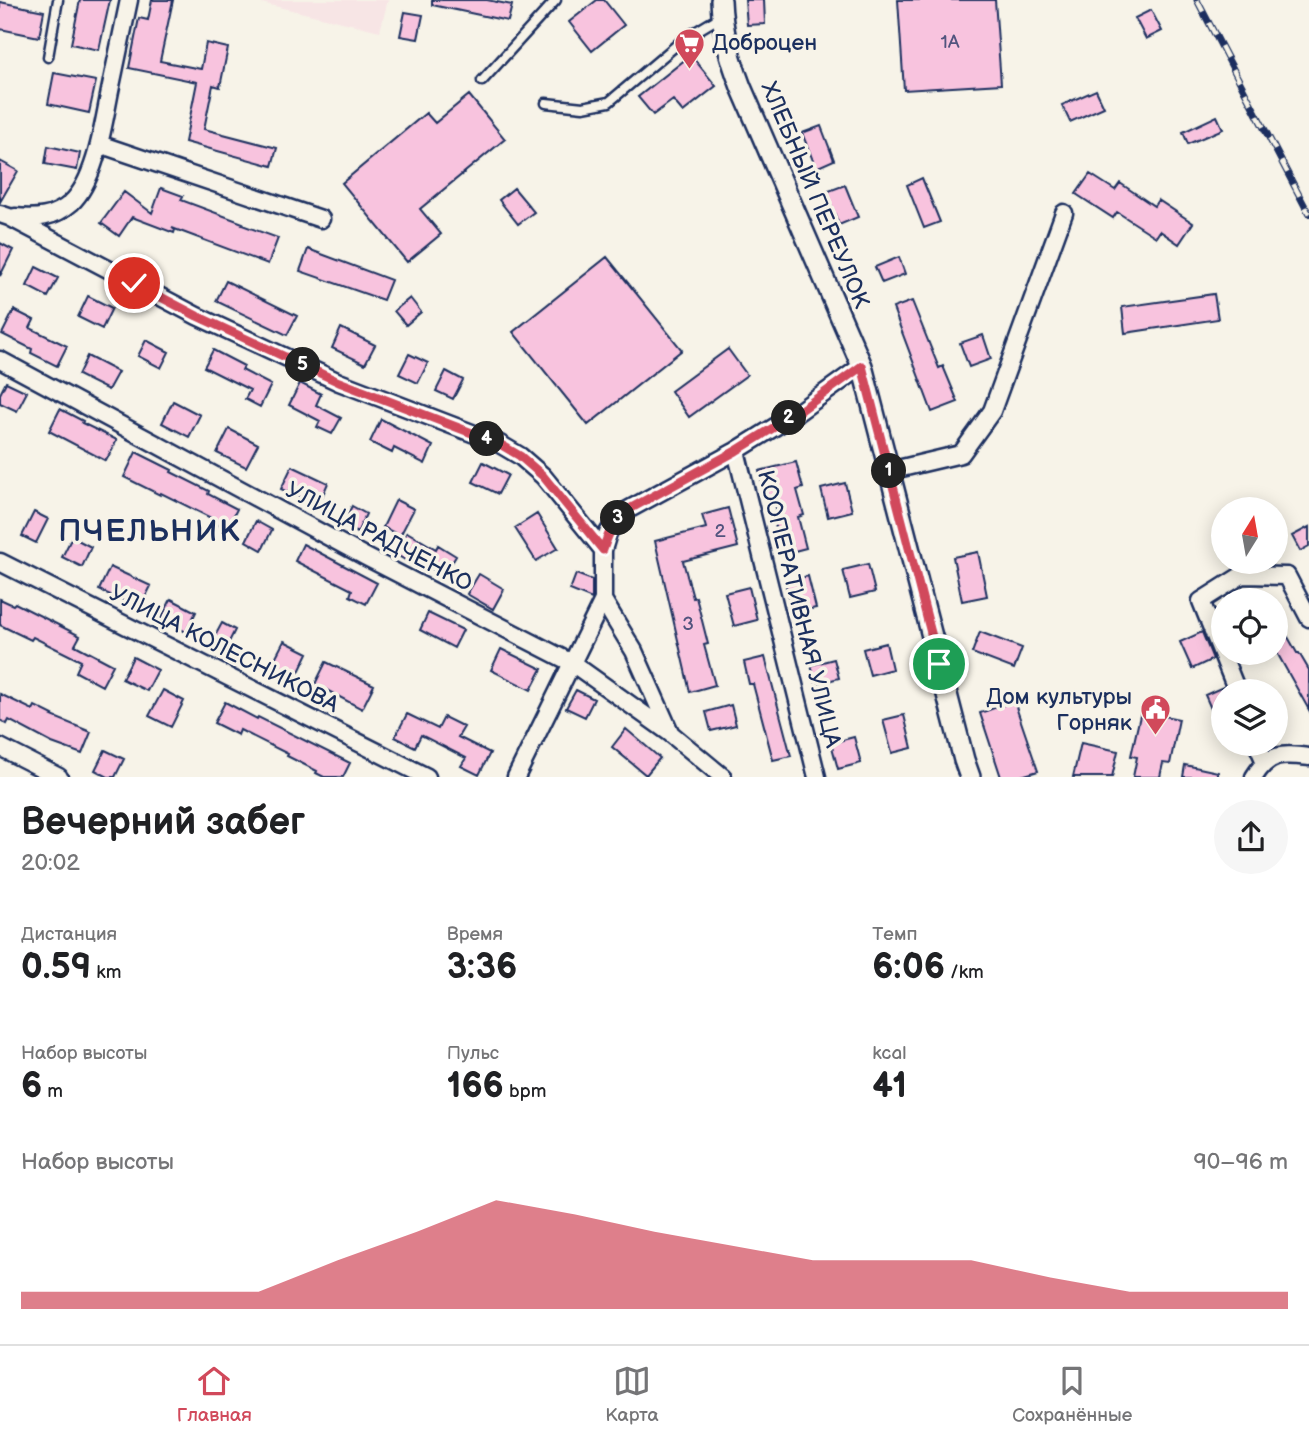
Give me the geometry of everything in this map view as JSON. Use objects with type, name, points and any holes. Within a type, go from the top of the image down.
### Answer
[{"type":"street","points":[[5,216],[34,219],[52,216],[72,202],[85,183],[100,144],[129,0]]},
{"type":"street","name":"ХЛЕБНЫЙ ПЕРЕУЛОК","points":[[721,8],[729,56],[741,87],[862,366],[970,777]]},
{"type":"street","points":[[100,144],[321,219]]},
{"type":"street","points":[[889,471],[961,454],[992,411],[1064,214]]},
{"type":"street","points":[[5,216],[197,316],[315,371],[498,443],[520,456],[543,476],[603,550]]},
{"type":"street","name":"УЛИЦА РАДЧЕНКО","points":[[0,360],[366,557],[572,663],[670,733],[723,777]]},
{"type":"street","points":[[516,777],[603,600],[603,550],[608,533],[615,522],[624,512],[736,451],[794,415],[862,366]]},
{"type":"street","name":"КООПЕРАТИВНАЯ УЛИЦА","points":[[736,451],[817,777]]},
{"type":"street","name":"УЛИЦА КОЛЕСНИКОВА","points":[[0,562],[427,777]]},
{"type":"street","points":[[1232,679],[1200,601],[1242,575],[1287,576],[1309,618]]},
{"type":"street","points":[[603,600],[634,651],[670,733]]},
{"type":"street","points":[[0,747],[59,777]]},
{"type":"street","points":[[1263,756],[1265,762]]},
{"type":"street","points":[[1254,777],[1265,762],[1276,757],[1309,757]]},
{"type":"lane","points":[[48,57],[58,0]]},
{"type":"lane","points":[[482,81],[556,0]]},
{"type":"lane","points":[[546,103],[583,107],[609,102],[721,8]]},
{"type":"shaded area","points":[[249,0],[388,0],[380,31]]},
{"type":"building","points":[[80,0],[110,0],[99,50],[71,44]]},
{"type":"building","points":[[152,0],[173,0],[160,61],[201,69],[206,43],[228,48],[220,87],[213,85],[204,129],[277,148],[272,166],[185,142],[197,82],[129,68],[139,18],[148,20]]},
{"type":"building","points":[[432,0],[487,0],[512,5],[508,21],[432,5]]},
{"type":"building","points":[[597,0],[604,0],[624,25],[592,51],[569,22]]},
{"type":"building","points":[[745,0],[764,0],[765,24],[747,25]]},
{"type":"building","points":[[898,0],[995,0],[1001,84],[904,90]]},
{"type":"building","points":[[0,2],[44,11],[39,37],[0,29]]},
{"type":"building","points":[[1151,10],[1162,31],[1146,39],[1135,18]]},
{"type":"building","points":[[405,12],[423,15],[418,39],[400,36]]},
{"type":"building","points":[[691,55],[716,86],[683,112],[673,100],[653,115],[638,97]]},
{"type":"building","points":[[54,73],[96,81],[89,113],[48,104]]},
{"type":"building","points":[[1096,90],[1104,107],[1070,122],[1062,105]]},
{"type":"building","points":[[469,95],[505,139],[420,209],[441,234],[407,262],[342,183],[426,113],[435,123]]},
{"type":"building","points":[[1217,116],[1223,129],[1188,144],[1183,132]]},
{"type":"building","points":[[821,126],[834,160],[816,168],[802,133]]},
{"type":"building","points":[[48,146],[80,153],[77,170],[45,164]]},
{"type":"building","points":[[0,161],[18,171],[0,202]]},
{"type":"building","points":[[1090,174],[1115,190],[1120,183],[1154,206],[1158,200],[1193,223],[1179,244],[1160,231],[1156,237],[1117,212],[1113,218],[1076,194]]},
{"type":"building","points":[[922,178],[940,222],[924,228],[907,185]]},
{"type":"building","points":[[845,185],[858,217],[839,225],[826,192]]},
{"type":"building","points":[[161,188],[183,196],[181,200],[278,238],[268,264],[172,228],[174,233],[132,217],[119,236],[101,223],[124,192],[152,213]]},
{"type":"building","points":[[514,188],[534,212],[518,224],[499,200]]},
{"type":"building","points":[[0,243],[13,250],[0,276]]},
{"type":"building","points":[[308,249],[391,280],[383,300],[300,271]]},
{"type":"building","points":[[607,257],[682,350],[588,425],[513,332]]},
{"type":"building","points":[[899,257],[905,274],[882,283],[875,267]]},
{"type":"building","points":[[36,267],[58,278],[48,297],[27,286]]},
{"type":"building","points":[[226,281],[297,316],[287,335],[216,301]]},
{"type":"building","points":[[1214,294],[1218,319],[1125,333],[1122,307]]},
{"type":"building","points":[[88,296],[112,308],[102,329],[78,317]]},
{"type":"building","points":[[410,298],[421,312],[406,325],[394,311]]},
{"type":"building","points":[[912,301],[939,368],[943,366],[958,402],[932,412],[893,308]]},
{"type":"building","points":[[14,310],[34,320],[30,328],[67,346],[57,366],[31,353],[32,349],[2,334]]},
{"type":"building","points":[[341,328],[375,345],[365,364],[332,348]]},
{"type":"building","points":[[983,335],[991,359],[969,367],[960,343]]},
{"type":"building","points":[[146,340],[169,352],[161,368],[138,356]]},
{"type":"building","points":[[728,349],[747,375],[689,417],[671,391]]},
{"type":"building","points":[[213,350],[244,366],[242,370],[271,385],[260,407],[245,399],[250,390],[204,367]]},
{"type":"building","points":[[409,354],[428,363],[418,383],[399,374]]},
{"type":"building","points":[[87,356],[118,372],[108,390],[78,375]]},
{"type":"building","points":[[446,371],[463,380],[453,399],[436,391]]},
{"type":"building","points":[[6,382],[27,392],[17,411],[0,403],[0,394]]},
{"type":"building","points":[[300,383],[321,394],[316,405],[341,418],[332,434],[317,427],[320,421],[289,405]]},
{"type":"building","points":[[173,401],[200,415],[189,437],[162,423]]},
{"type":"building","points":[[60,409],[117,440],[106,461],[49,431]]},
{"type":"building","points":[[381,419],[433,446],[425,464],[394,448],[392,453],[370,442]]},
{"type":"building","points":[[229,429],[258,444],[246,467],[217,453]]},
{"type":"building","points":[[136,452],[237,509],[227,529],[210,521],[211,518],[124,477]]},
{"type":"building","points":[[483,462],[508,475],[498,494],[473,482]]},
{"type":"building","points":[[796,462],[803,488],[797,490],[804,515],[798,517],[806,548],[783,554],[774,520],[779,519],[773,496],[766,498],[759,471]]},
{"type":"building","points":[[292,466],[328,483],[318,506],[281,489]]},
{"type":"building","points":[[845,483],[852,511],[828,517],[821,489]]},
{"type":"building","points":[[396,500],[414,509],[400,536],[383,527]]},
{"type":"building","points":[[352,506],[366,514],[357,533],[342,525]]},
{"type":"building","points":[[728,508],[738,547],[683,561],[693,598],[696,597],[708,644],[704,645],[715,685],[690,692],[655,541],[706,528],[702,515]]},
{"type":"building","points":[[34,512],[48,519],[36,543],[22,536]]},
{"type":"building","points":[[537,514],[558,548],[536,561],[515,528]]},
{"type":"building","points":[[256,521],[272,530],[262,550],[246,541]]},
{"type":"building","points":[[1309,527],[1309,546],[1300,551],[1292,536]]},
{"type":"building","points":[[407,532],[436,549],[438,545],[456,556],[444,576],[417,560],[414,565],[395,554]]},
{"type":"building","points":[[72,537],[91,547],[82,567],[62,557]]},
{"type":"building","points":[[303,544],[377,583],[366,604],[350,596],[352,590],[295,561]]},
{"type":"building","points":[[978,552],[987,596],[962,601],[953,557]]},
{"type":"building","points":[[868,564],[875,592],[850,598],[843,570]]},
{"type":"building","points":[[110,567],[151,586],[140,608],[99,590]]},
{"type":"building","points":[[479,574],[504,589],[493,609],[467,594]]},
{"type":"building","points":[[576,574],[592,580],[592,599],[570,590]]},
{"type":"building","points":[[808,576],[816,608],[793,613],[785,582]]},
{"type":"building","points":[[749,587],[757,620],[734,626],[725,593]]},
{"type":"building","points":[[0,599],[13,605],[15,603],[80,636],[75,645],[113,665],[102,686],[76,672],[81,661],[33,637],[31,640],[0,625]]},
{"type":"building","points":[[171,599],[196,612],[186,632],[161,619]]},
{"type":"building","points":[[428,613],[463,630],[454,648],[420,630]]},
{"type":"building","points":[[222,623],[235,630],[223,654],[209,647]]},
{"type":"building","points":[[980,632],[1022,648],[1014,669],[972,653]]},
{"type":"building","points":[[1202,632],[1211,660],[1192,669],[1180,642]]},
{"type":"building","points":[[1288,637],[1309,670],[1309,710],[1284,665],[1288,665]]},
{"type":"building","points":[[284,641],[308,653],[297,676],[272,664]]},
{"type":"building","points":[[886,643],[892,669],[870,675],[863,649]]},
{"type":"building","points":[[501,649],[542,669],[531,690],[491,670]]},
{"type":"building","points":[[133,657],[158,670],[147,691],[122,679]]},
{"type":"building","points":[[765,657],[791,756],[773,760],[753,684],[749,684],[744,662]]},
{"type":"building","points":[[834,659],[839,678],[816,684],[811,665]]},
{"type":"building","points":[[326,662],[374,685],[362,709],[315,684]]},
{"type":"building","points":[[163,690],[184,701],[171,727],[149,716]]},
{"type":"building","points":[[576,690],[594,699],[585,717],[566,708]]},
{"type":"building","points":[[1211,692],[1211,709],[1205,695]]},
{"type":"building","points":[[0,694],[33,710],[35,706],[91,732],[82,754],[52,743],[9,720],[7,724],[0,720]]},
{"type":"building","points":[[1014,701],[1038,771],[1018,777],[1001,777],[980,713]]},
{"type":"building","points":[[225,702],[350,763],[343,777],[324,777],[287,756],[288,754],[240,730],[238,735],[214,723]]},
{"type":"building","points":[[731,705],[736,725],[711,731],[706,712]]},
{"type":"building","name":"Дом культуры Горняк","points":[[1141,711],[1179,719],[1170,764],[1163,763],[1160,777],[1133,777],[1137,757],[1131,756]]},
{"type":"building","points":[[407,714],[438,729],[444,717],[464,727],[458,737],[490,753],[479,775],[461,766],[466,758],[421,735],[415,747],[395,737]]},
{"type":"building","points":[[904,715],[912,748],[892,753],[883,720]]},
{"type":"building","points":[[626,729],[660,758],[646,775],[612,747]]},
{"type":"building","points":[[854,737],[861,763],[838,769],[831,743]]},
{"type":"building","points":[[1081,743],[1118,751],[1112,777],[1073,777]]},
{"type":"building","points":[[105,750],[124,759],[115,777],[108,777],[95,770]]},
{"type":"building","points":[[1185,765],[1218,772],[1218,777],[1183,777]]},
{"type":"railway","points":[[1197,0],[1309,214]]},
{"type":"place","name":"Доброцен","points":[[689,70]]},
{"type":"place","name":"Дом культуры Горняк","points":[[1155,737]]},
{"type":"district","name":"ПЧЕЛЬНИК","points":[[150,532]]},
{"type":"route","points":[[134,283],[197,316],[339,382],[498,443],[520,456],[543,476],[603,550],[608,533],[624,512],[736,451],[794,415],[862,366],[939,664]]}]
